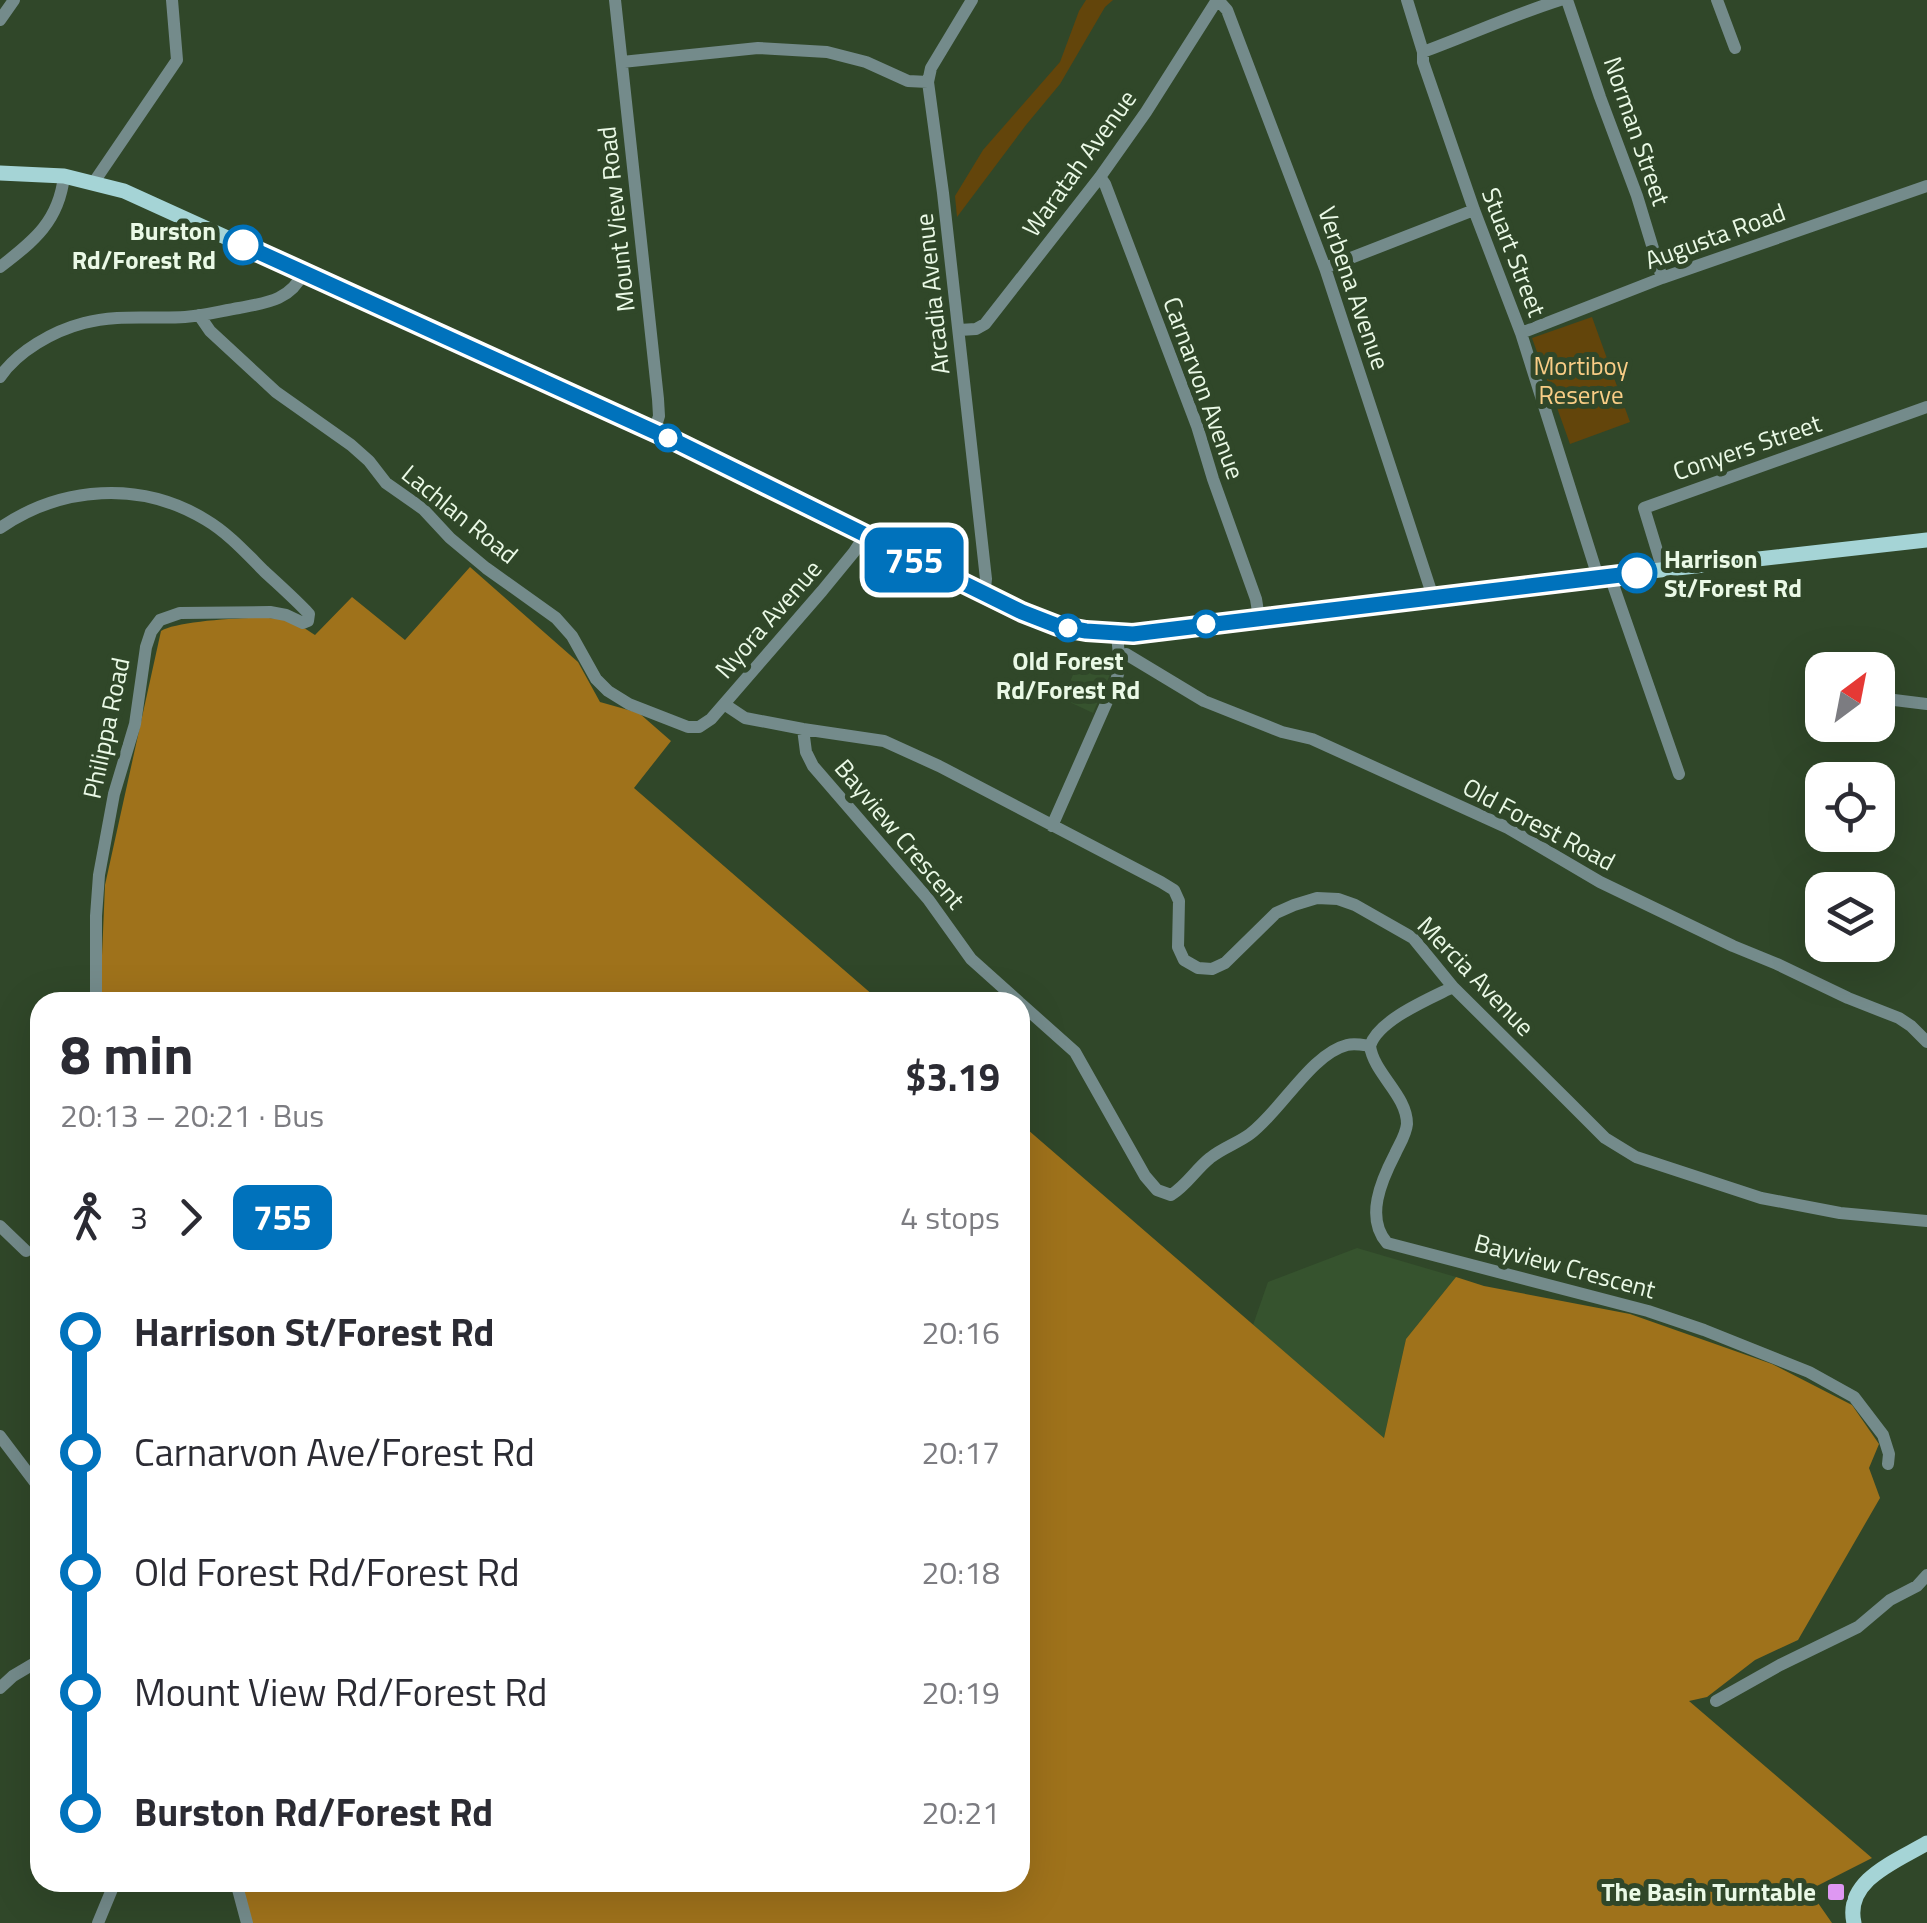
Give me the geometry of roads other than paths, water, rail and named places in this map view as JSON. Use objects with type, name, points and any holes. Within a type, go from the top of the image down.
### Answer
[{"type":"main road","points":[[0,173],[64,176],[124,192],[654,432],[984,595],[1058,626],[1125,634],[1927,540]]},
{"type":"main road","points":[[1854,1923],[1853,1904],[1861,1886],[1927,1843]]},
{"type":"street","points":[[0,20],[14,0]]},
{"type":"street","points":[[94,182],[176,60],[172,0]]},
{"type":"street","name":"Mount View Road","points":[[615,0],[658,399],[659,416],[654,432]]},
{"type":"street","points":[[622,62],[758,48],[784,49],[827,52],[866,62],[908,81],[928,82],[931,68],[972,0]]},
{"type":"street","name":"Waratah Avenue","points":[[958,330],[985,324],[1100,176],[1218,0]]},
{"type":"street","name":"Verbena Avenue","points":[[1218,0],[1227,10],[1325,268],[1432,597]]},
{"type":"street","name":"Stuart Street","points":[[1407,0],[1423,62],[1474,210],[1604,577],[1679,774]]},
{"type":"street","points":[[1423,52],[1499,20],[1564,0]]},
{"type":"street","name":"Norman Street","points":[[1564,0],[1638,196],[1662,278]]},
{"type":"street","points":[[1717,0],[1736,48]]},
{"type":"street","name":"Arcadia Avenue","points":[[928,82],[986,579],[984,595]]},
{"type":"street","points":[[0,268],[43,229],[60,201],[64,176]]},
{"type":"street","name":"Carnarvon Avenue","points":[[1100,176],[1197,426],[1259,618]]},
{"type":"street","name":"Augusta Road","points":[[1521,334],[1662,278],[1927,186]]},
{"type":"street","points":[[1325,268],[1474,210]]},
{"type":"street","points":[[0,377],[25,352],[79,324],[200,316],[276,300],[295,287],[303,272]]},
{"type":"street","name":"Lachlan Road","points":[[200,316],[276,392],[351,445],[386,483],[423,509],[450,538],[556,618],[608,691],[629,704],[688,727],[699,727]]},
{"type":"street","name":"Conyers Street","points":[[1663,570],[1644,508],[1927,408]]},
{"type":"street","name":"Philippa Road","points":[[0,528],[39,505],[79,496],[118,493],[165,500],[218,528],[307,612],[309,619],[303,623],[286,615],[261,612],[174,614],[160,620],[151,632],[97,888],[96,992]]},
{"type":"street","name":"Nyora Avenue","points":[[699,727],[708,722],[822,591],[864,535]]},
{"type":"street","points":[[1052,826],[1126,654],[1125,634]]},
{"type":"street","points":[[1120,667],[1125,634]]},
{"type":"street","name":"Old Forest Road","points":[[1126,654],[1204,701],[1312,740],[1508,828],[1640,902],[1898,1018],[1927,1042]]},
{"type":"street","points":[[1895,700],[1927,704]]},
{"type":"street","name":"Mercia Avenue","points":[[724,704],[745,718],[884,741],[1174,890],[1179,901],[1178,947],[1184,960],[1198,968],[1212,969],[1225,963],[1276,913],[1317,898],[1338,899],[1413,938],[1453,986],[1606,1138],[1636,1157],[1761,1198],[1840,1213],[1927,1221]]},
{"type":"street","name":"Bayview Crescent","points":[[802,729],[813,766],[928,899],[971,959],[1008,992]]},
{"type":"street","name":"Bayview Crescent","points":[[1453,986],[1396,1018],[1371,1039],[1374,1060],[1402,1105],[1407,1122],[1378,1198],[1375,1220],[1386,1243],[1648,1311],[1809,1372],[1854,1397],[1883,1435],[1888,1464]]},
{"type":"street","name":"Bayview Crescent","points":[[1030,1012],[1075,1052],[1145,1176],[1156,1190],[1171,1195],[1212,1156],[1250,1134],[1309,1070],[1333,1052],[1349,1044],[1370,1046]]},
{"type":"street","points":[[0,1226],[26,1251]]},
{"type":"street","points":[[0,1436],[30,1476]]},
{"type":"street","points":[[1716,1700],[1858,1627],[1890,1600],[1917,1586],[1927,1574]]},
{"type":"street","points":[[0,1688],[30,1666]]},
{"type":"street","points":[[98,1923],[111,1892]]},
{"type":"street","points":[[239,1892],[247,1923]]},
{"type":"place","name":"Burston Rd/Forest Rd","points":[[243,245]]},
{"type":"place","name":"Harrison St/Forest Rd","points":[[1637,573]]},
{"type":"place","name":"Old Forest Rd/Forest Rd","points":[[1068,628]]},
{"type":"place","name":"The Basin Turntable","points":[[1836,1892]]},
{"type":"park label","name":"Mortiboy Reserve","points":[[1581,380]]}]
